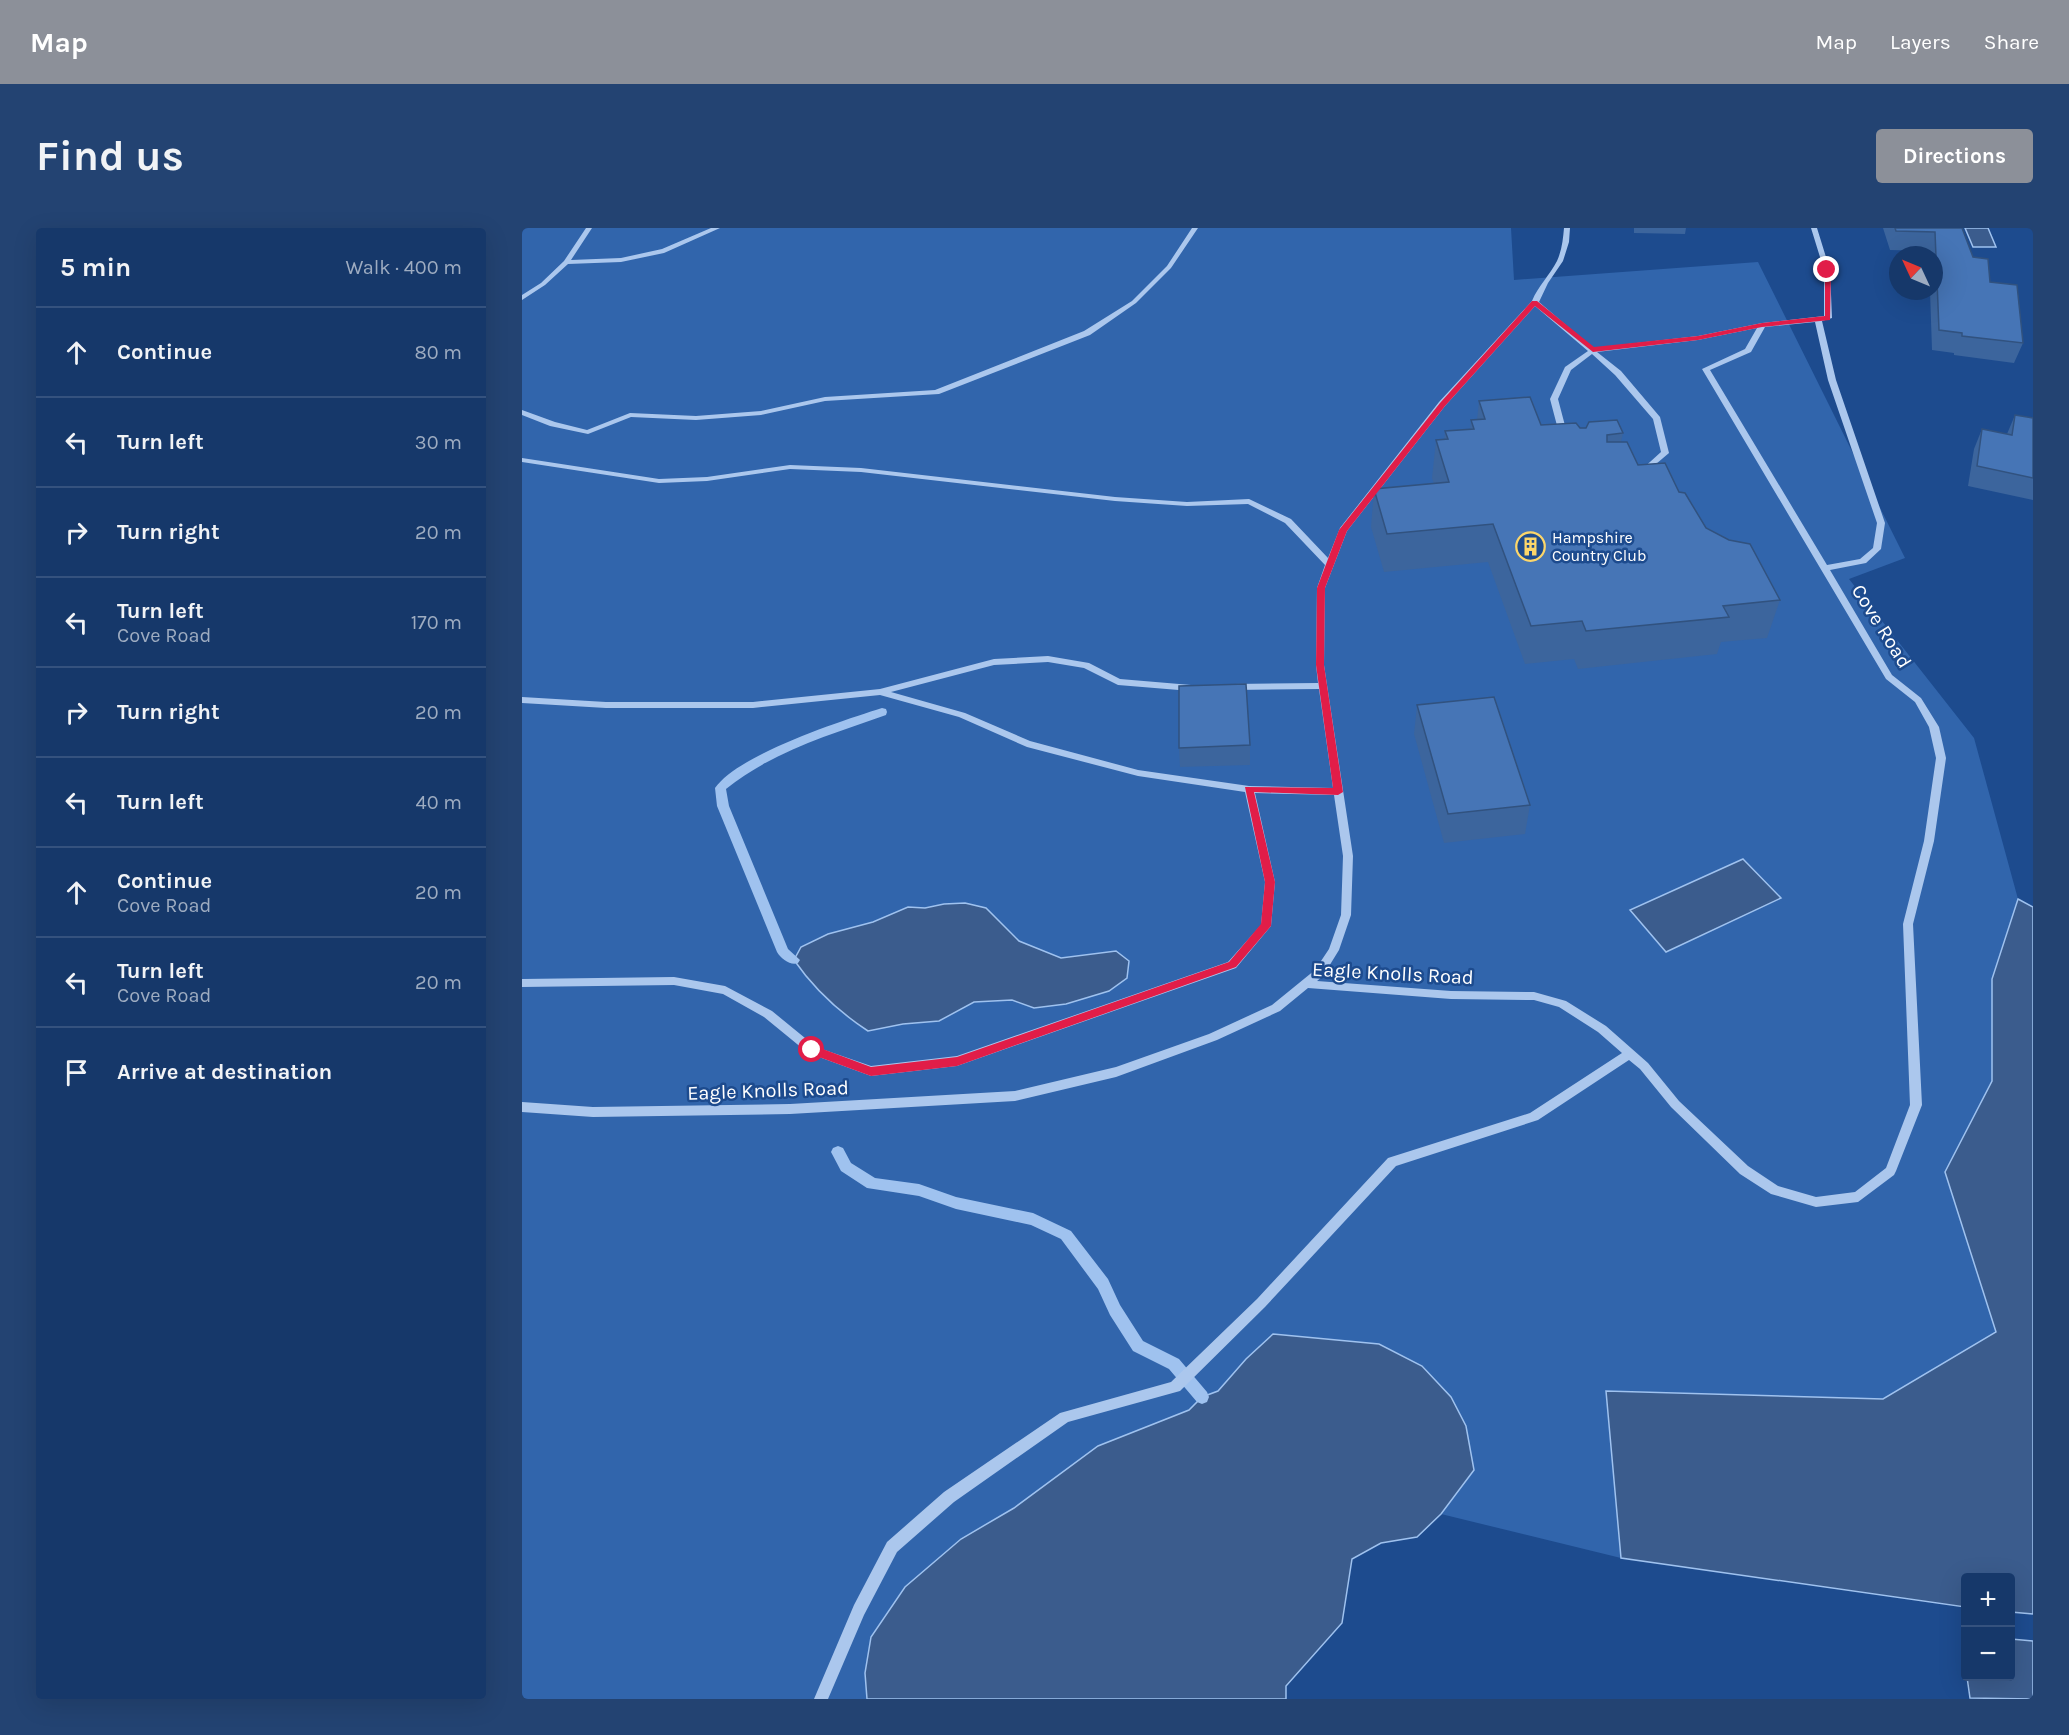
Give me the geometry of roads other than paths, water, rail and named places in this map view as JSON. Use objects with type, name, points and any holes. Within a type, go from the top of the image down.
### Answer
[{"type":"street","points":[[522,298],[543,284],[566,262],[589,228]]},
{"type":"street","points":[[566,262],[621,260],[664,251],[717,228]]},
{"type":"street","points":[[522,412],[552,424],[588,432],[630,416],[696,418],[761,413],[825,399],[936,392],[1087,333],[1134,302],[1170,267],[1195,228]]},
{"type":"street","points":[[1306,984],[1319,973],[1334,950],[1346,915],[1348,856],[1320,665],[1321,588],[1343,530],[1442,404],[1534,302],[1540,286],[1560,266],[1567,243],[1567,228]]},
{"type":"street","points":[[1566,441],[1554,399],[1568,369],[1593,350],[1698,338],[1762,325],[1828,318],[1827,270],[1814,228]]},
{"type":"street","points":[[1534,302],[1618,373],[1656,419],[1665,453],[1642,473],[1633,474]]},
{"type":"street","points":[[1818,319],[1832,380],[1881,523],[1877,549],[1863,561],[1826,568]]},
{"type":"street","name":"Cove Road","points":[[1762,325],[1748,350],[1706,369],[1889,677],[1918,700],[1934,727],[1941,758],[1929,841],[1908,924],[1916,1105],[1890,1171],[1858,1197],[1816,1202]]},
{"type":"street","points":[[522,460],[659,481],[707,479],[790,467],[861,470],[1115,499],[1187,504],[1249,501],[1288,521],[1330,565]]},
{"type":"street","points":[[522,700],[606,705],[753,705],[880,692],[994,662],[1048,659],[1086,665],[1118,682],[1198,688]]},
{"type":"street","points":[[1218,688],[1323,686]]},
{"type":"street","points":[[880,692],[962,715],[1027,744],[1138,773],[1249,789],[1338,792]]},
{"type":"street","points":[[522,983],[674,981],[725,990],[768,1014],[812,1050],[871,1071],[957,1061],[1232,965],[1266,926],[1270,882],[1249,789]]},
{"type":"street","name":"Eagle Knolls Road","points":[[522,1107],[593,1112],[790,1110],[1015,1096],[1116,1072],[1213,1037],[1276,1008],[1306,984],[1451,995],[1534,996],[1562,1004],[1602,1029],[1644,1066],[1674,1104],[1744,1170],[1775,1190],[1816,1202]]},
{"type":"street","points":[[821,1699],[859,1610],[892,1547],[940,1504],[1065,1418],[1175,1387],[1261,1303],[1392,1162],[1534,1117],[1629,1054]]},
{"type":"waterway","points":[[794,960],[783,952],[723,806],[720,788],[737,774],[776,752],[882,712]]},
{"type":"waterway","points":[[838,1152],[846,1167],[872,1184],[919,1190],[956,1203],[1033,1219],[1066,1235],[1103,1284],[1115,1310],[1138,1346],[1174,1364],[1202,1397]]},
{"type":"place","name":"Hampshire Country Club","points":[[1531,546]]}]
